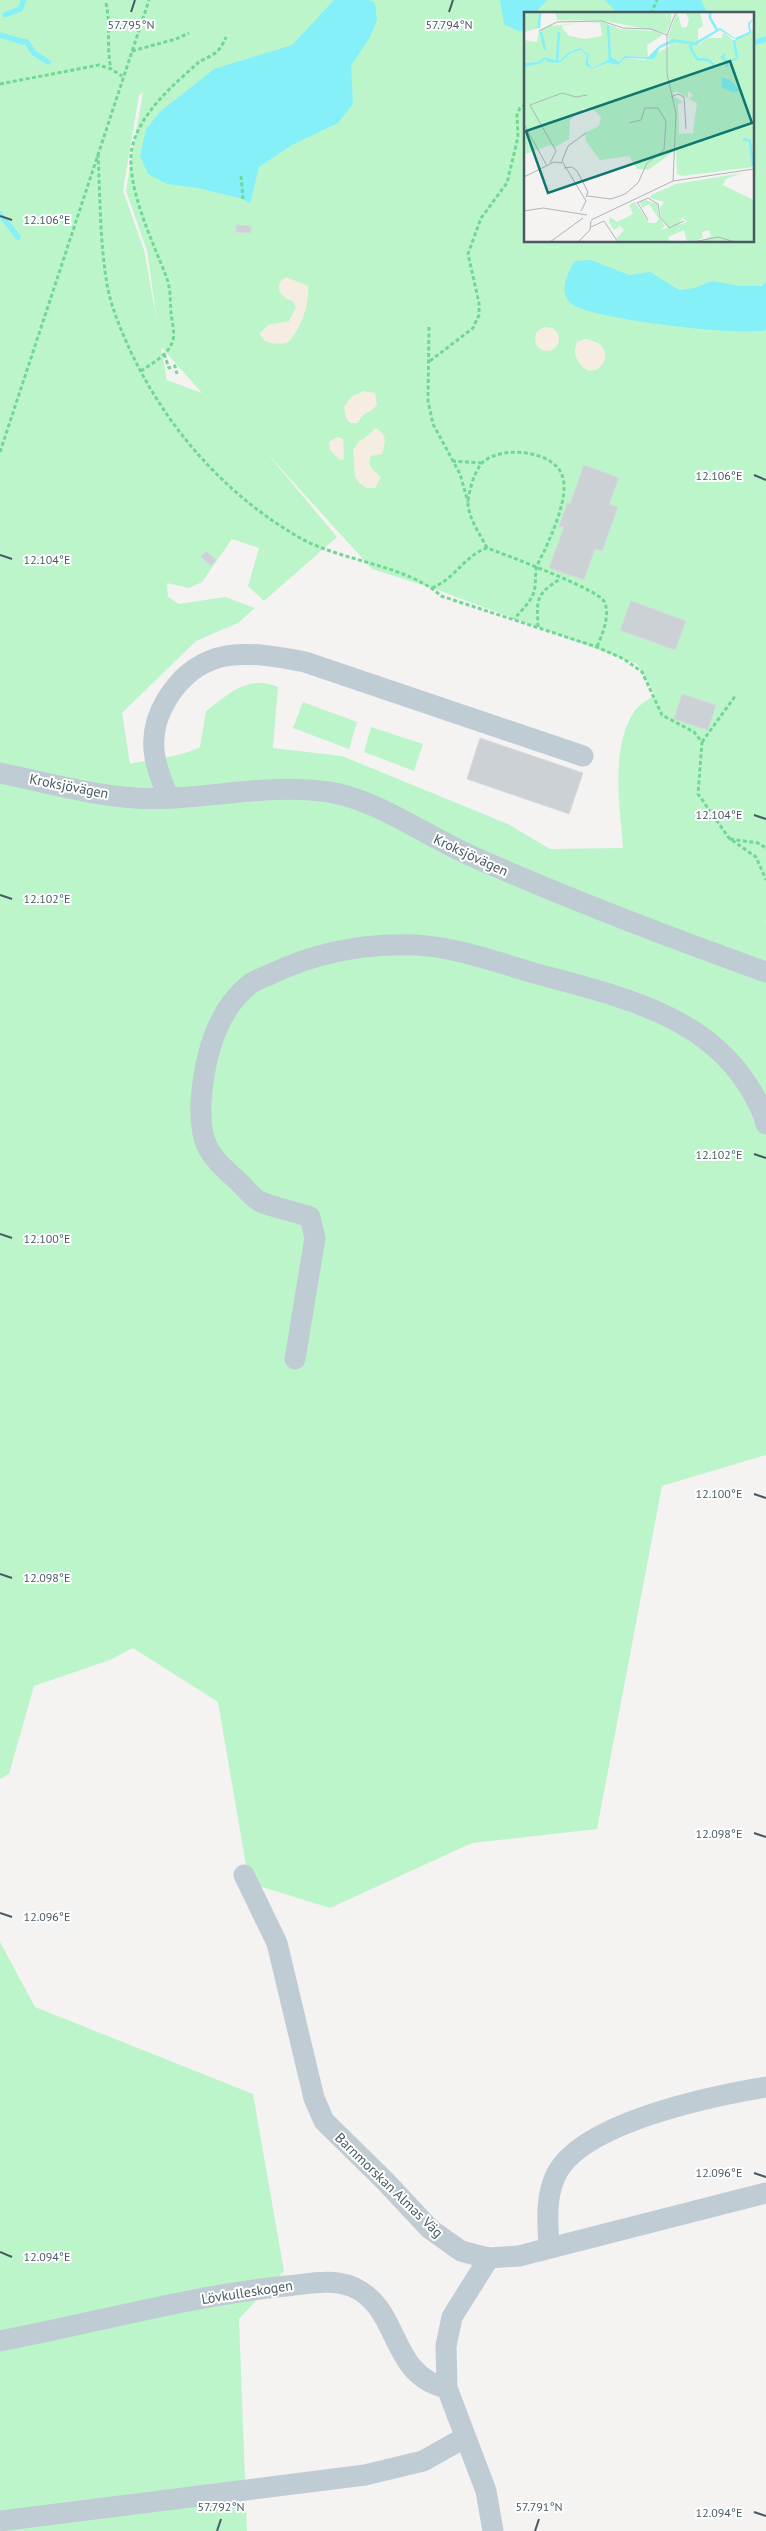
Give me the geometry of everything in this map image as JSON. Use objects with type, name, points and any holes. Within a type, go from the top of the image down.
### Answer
[{"type":"street","points":[[168,797],[154,758],[153,731],[162,708],[188,672],[206,661],[227,655],[261,653],[305,662],[583,756]]},
{"type":"street","name":"Kroksjövägen","points":[[0,773],[98,793],[136,798],[286,789],[330,792],[366,802],[453,848],[542,888],[766,972]]},
{"type":"street","points":[[295,1358],[315,1238],[310,1217],[258,1200],[207,1150],[201,1124],[206,1072],[220,1018],[250,984],[314,957],[344,949],[417,945],[459,952],[637,1003],[670,1016],[712,1043],[740,1072],[754,1096],[766,1124]]},
{"type":"street","name":"Barnmorskan Almas Väg","points":[[244,1874],[277,1943],[314,2098],[324,2121],[385,2180],[430,2229],[461,2251],[489,2258],[519,2256],[766,2193]]},
{"type":"street","points":[[550,2248],[547,2209],[555,2177],[566,2160],[594,2138],[636,2120],[728,2093],[766,2087]]},
{"type":"street","points":[[489,2258],[452,2317],[446,2346],[446,2388],[486,2492],[493,2531]]},
{"type":"street","name":"Lövkulleskogen","points":[[0,2341],[160,2306],[258,2289],[333,2282],[354,2287],[373,2302],[387,2319],[409,2368],[424,2380],[446,2388]]},
{"type":"street","points":[[0,2521],[365,2475],[423,2461],[464,2438]]},
{"type":"path","points":[[0,452],[148,0]]},
{"type":"path","points":[[652,12],[657,0]]},
{"type":"path","points":[[106,3],[110,20],[108,56],[111,69]]},
{"type":"path","points":[[132,51],[176,39],[189,33]]},
{"type":"path","points":[[140,371],[164,354],[173,340],[171,292],[133,182],[131,164],[135,136],[158,102],[201,60],[214,54],[226,37]]},
{"type":"path","points":[[0,84],[99,65],[111,69],[122,76]]},
{"type":"path","points":[[430,362],[473,328],[479,316],[480,303],[468,254],[481,218],[507,183],[518,137],[517,115],[520,108],[524,106]]},
{"type":"path","points":[[98,154],[106,280],[120,327],[140,371],[156,399],[195,452],[231,490],[264,515],[304,540],[432,588],[441,596],[538,627],[624,659],[642,672],[662,716],[694,732],[702,742]]},
{"type":"path","points":[[241,176],[243,199]]},
{"type":"path","points":[[429,328],[428,401],[433,424],[460,474],[472,520],[487,548],[597,595],[604,601],[607,610],[601,639],[596,648]]},
{"type":"path","points":[[164,354],[169,368],[175,366],[177,374]]},
{"type":"path","points":[[468,503],[473,482],[482,463],[497,454],[514,451],[536,455],[555,464],[563,476],[563,500],[537,568],[534,591],[529,602],[514,619]]},
{"type":"path","points":[[452,460],[482,463]]},
{"type":"path","points":[[432,588],[446,582],[478,551],[487,548]]},
{"type":"path","points":[[538,627],[536,603],[540,595],[560,579]]},
{"type":"path","points":[[736,695],[702,742],[698,794],[730,838],[756,857],[766,880]]},
{"type":"path","points":[[730,838],[758,843],[766,848]]},
{"type":"green space","points":[[0,0],[766,0],[766,922],[764,920],[766,923],[766,1455],[662,1486],[597,1829],[472,1843],[330,1908],[249,1883],[218,1702],[133,1648],[110,1660],[34,1686],[9,1774],[0,1779]],"holes":[[[143,92],[126,191],[147,251],[157,321],[144,250],[123,191],[139,95]],[[162,348],[202,393],[167,380]],[[266,452],[372,569],[432,588],[637,664],[655,695],[636,709],[627,726],[622,743],[618,778],[623,848],[550,849],[508,824],[342,756],[273,748],[278,687],[267,684],[248,684],[231,693],[206,711],[200,747],[175,756],[130,764],[122,713],[196,641],[238,623],[255,608],[225,597],[179,604],[168,597],[167,583],[189,588],[202,582],[232,539],[259,548],[248,586],[264,601],[337,537]]]},
{"type":"green space","points":[[303,702],[357,722],[349,749],[293,728]]},
{"type":"green space","points":[[371,727],[423,744],[414,771],[364,752]]},
{"type":"green space","points":[[0,1942],[35,2007],[253,2094],[284,2271],[239,2319],[247,2531],[0,2531]]},
{"type":"sand","points":[[286,277],[308,286],[306,309],[300,325],[287,343],[270,343],[264,340],[260,333],[268,325],[289,321],[296,307],[293,301],[285,297],[280,291],[280,284]]},
{"type":"sand","points":[[547,327],[555,331],[559,339],[555,347],[547,351],[539,347],[535,339],[539,331]]},
{"type":"sand","points":[[584,339],[596,342],[603,348],[604,362],[594,370],[587,370],[580,364],[576,356],[577,342]]},
{"type":"sand","points":[[363,391],[375,393],[377,405],[364,414],[357,423],[350,423],[346,418],[344,407],[351,397]]},
{"type":"sand","points":[[376,428],[384,436],[384,446],[382,454],[371,456],[369,463],[381,477],[375,488],[367,488],[359,483],[355,476],[353,450],[360,440],[364,439]]},
{"type":"sand","points":[[337,437],[343,439],[344,459],[340,460],[330,450],[329,442]]},
{"type":"water","points":[[334,0],[370,0],[375,3],[377,20],[370,37],[351,66],[353,104],[338,123],[292,145],[259,167],[250,204],[243,199],[198,188],[167,184],[148,174],[140,156],[146,129],[161,111],[214,69],[292,45]]},
{"type":"water","points":[[500,0],[547,0],[536,12],[524,12],[524,27],[520,32],[504,24]]},
{"type":"water","points":[[605,0],[701,0],[707,12],[616,12]]},
{"type":"water","points":[[591,260],[629,275],[650,272],[679,290],[694,288],[712,281],[740,286],[762,286],[766,281],[766,330],[751,332],[699,329],[637,321],[608,316],[573,305],[565,295],[564,289],[569,271],[575,261]]},
{"type":"building","points":[[236,225],[251,226],[251,233],[236,232]]},
{"type":"building","points":[[584,465],[619,478],[609,504],[618,507],[602,551],[595,549],[584,580],[549,568],[564,527],[559,526],[567,503],[570,504]]},
{"type":"building","points":[[206,551],[216,560],[211,566],[201,557]]},
{"type":"building","points":[[631,601],[686,621],[675,650],[620,630]]},
{"type":"building","points":[[682,694],[716,705],[708,730],[674,719]]},
{"type":"building","points":[[480,738],[583,773],[569,814],[467,779]]},
{"type":"waterway","points":[[5,15],[20,9],[24,0]]},
{"type":"waterway","points":[[0,35],[23,42],[26,41],[34,53],[48,62]]},
{"type":"waterway","points":[[754,42],[766,39]]},
{"type":"waterway","points":[[0,214],[18,237]]}]
